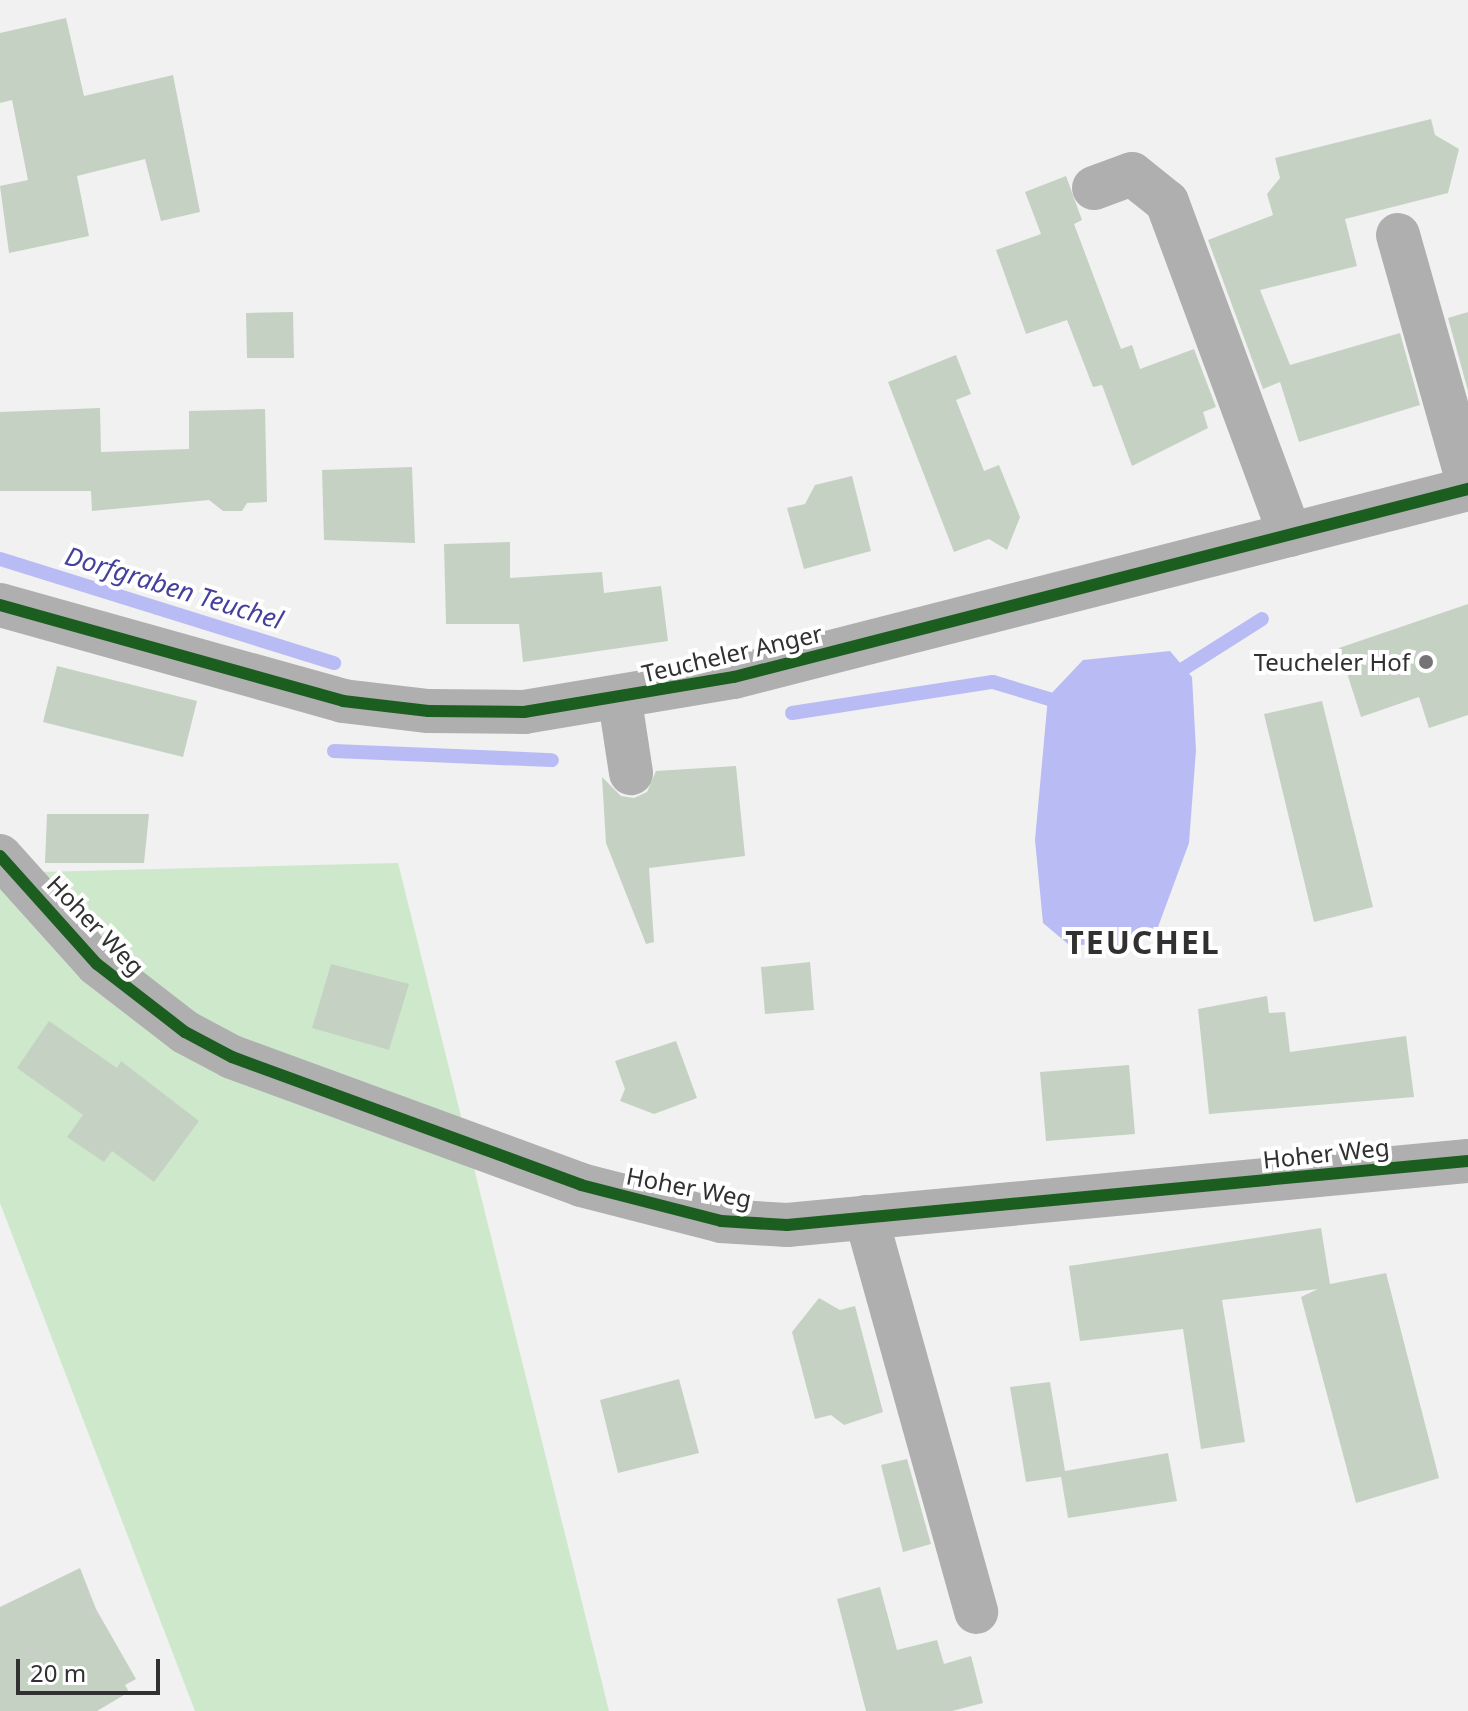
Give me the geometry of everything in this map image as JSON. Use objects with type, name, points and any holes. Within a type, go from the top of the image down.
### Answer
[{"type":"street","points":[[1094,188],[1132,174],[1167,202],[1290,535]]},
{"type":"street","points":[[1398,235],[1468,486]]},
{"type":"street","name":"Teucheler Anger","points":[[0,605],[343,701],[479,713],[620,701],[734,677],[1290,535],[1468,486]]},
{"type":"street","points":[[620,701],[631,773]]},
{"type":"street","name":"Hoher Weg","points":[[0,856],[97,964],[185,1032],[232,1057],[581,1185],[721,1221],[787,1225],[1468,1161]]},
{"type":"street","points":[[866,1217],[976,1612]]},
{"type":"green space","points":[[398,863],[609,1711],[195,1711],[0,1203],[0,873]]},
{"type":"water","points":[[1170,651],[1192,677],[1196,750],[1189,843],[1158,927],[1121,947],[1068,944],[1043,923],[1035,840],[1048,697],[1083,660]]},
{"type":"building","points":[[66,18],[84,96],[173,75],[200,212],[161,221],[145,159],[77,176],[89,236],[9,253],[0,186],[28,180],[12,100],[0,103],[0,33]]},
{"type":"building","points":[[1431,119],[1435,135],[1459,149],[1448,193],[1345,219],[1357,266],[1260,290],[1290,365],[1400,333],[1420,405],[1299,442],[1280,382],[1263,389],[1208,240],[1273,215],[1267,194],[1280,178],[1275,158]]},
{"type":"building","points":[[1066,176],[1082,220],[1074,224],[1121,349],[1132,345],[1140,369],[1194,349],[1216,407],[1203,412],[1208,428],[1132,466],[1102,385],[1093,387],[1067,320],[1026,334],[996,250],[1041,234],[1025,192]]},
{"type":"building","points":[[293,312],[294,358],[247,358],[246,313]]},
{"type":"building","points":[[1468,312],[1468,391],[1448,318]]},
{"type":"building","points":[[956,355],[971,394],[956,400],[984,471],[999,465],[1020,517],[1007,550],[989,539],[954,552],[888,382]]},
{"type":"building","points":[[100,408],[101,452],[189,449],[189,411],[265,409],[267,502],[247,503],[242,511],[223,511],[209,500],[92,511],[91,491],[0,491],[0,412]]},
{"type":"building","points":[[412,467],[415,543],[324,540],[322,470]]},
{"type":"building","points":[[852,476],[871,551],[804,569],[787,508],[805,504],[815,485]]},
{"type":"building","points":[[510,542],[510,578],[602,572],[604,593],[661,586],[668,641],[523,662],[519,624],[446,624],[444,544]]},
{"type":"building","points":[[1468,604],[1468,715],[1429,728],[1419,697],[1361,717],[1339,648]]},
{"type":"building","points":[[57,666],[197,701],[183,757],[43,722]]},
{"type":"building","points":[[1322,701],[1373,907],[1314,922],[1264,714]]},
{"type":"building","points":[[736,766],[745,856],[649,868],[654,942],[646,944],[606,843],[602,777],[621,796],[634,798],[647,792],[656,771]]},
{"type":"building","points":[[47,814],[149,814],[144,863],[45,863]]},
{"type":"building","points":[[810,962],[814,1010],[765,1014],[761,967]]},
{"type":"building","points":[[331,964],[409,984],[389,1050],[312,1028]]},
{"type":"building","points":[[1267,996],[1269,1013],[1285,1012],[1290,1052],[1406,1036],[1414,1097],[1209,1114],[1198,1009]]},
{"type":"building","points":[[49,1021],[117,1068],[121,1061],[199,1121],[154,1182],[112,1151],[104,1162],[67,1137],[83,1115],[17,1068]]},
{"type":"building","points":[[676,1041],[697,1098],[654,1114],[620,1101],[625,1089],[615,1061]]},
{"type":"building","points":[[1129,1065],[1135,1134],[1046,1141],[1040,1072]]},
{"type":"building","points":[[1321,1228],[1330,1284],[1386,1273],[1439,1478],[1356,1503],[1301,1297],[1318,1289],[1222,1300],[1245,1442],[1201,1449],[1183,1329],[1080,1341],[1069,1266]]},
{"type":"building","points":[[819,1298],[840,1310],[855,1306],[883,1412],[844,1425],[831,1415],[815,1419],[792,1332]]},
{"type":"building","points":[[679,1379],[699,1453],[618,1473],[600,1400]]},
{"type":"building","points":[[1050,1382],[1065,1471],[1168,1453],[1177,1501],[1068,1518],[1061,1477],[1026,1482],[1010,1387]]},
{"type":"building","points":[[907,1459],[931,1544],[903,1552],[881,1465]]},
{"type":"building","points":[[80,1568],[96,1609],[136,1679],[125,1685],[129,1692],[97,1711],[0,1711],[0,1607]]},
{"type":"building","points":[[880,1587],[897,1650],[937,1640],[944,1664],[971,1656],[983,1703],[952,1711],[866,1711],[837,1599]]},
{"type":"waterway","name":"Dorfgraben Teuchel","points":[[0,559],[334,663]]},
{"type":"waterway","name":"Dorfgraben Teuchel","points":[[1169,678],[1262,619]]},
{"type":"waterway","name":"Dorfgraben Teuchel","points":[[792,713],[993,682],[1066,704]]},
{"type":"waterway","name":"Dorfgraben Teuchel","points":[[334,751],[552,760]]},
{"type":"cycle path","points":[[0,605],[343,701],[428,711],[524,712],[734,677],[1468,489]]},
{"type":"cycle path","points":[[0,856],[97,964],[185,1032],[232,1057],[581,1185],[721,1221],[787,1225],[1468,1161]]},
{"type":"place","name":"Teucheler Hof","points":[[1426,662]]},
{"type":"district","name":"TEUCHEL","points":[[1143,942]]}]
